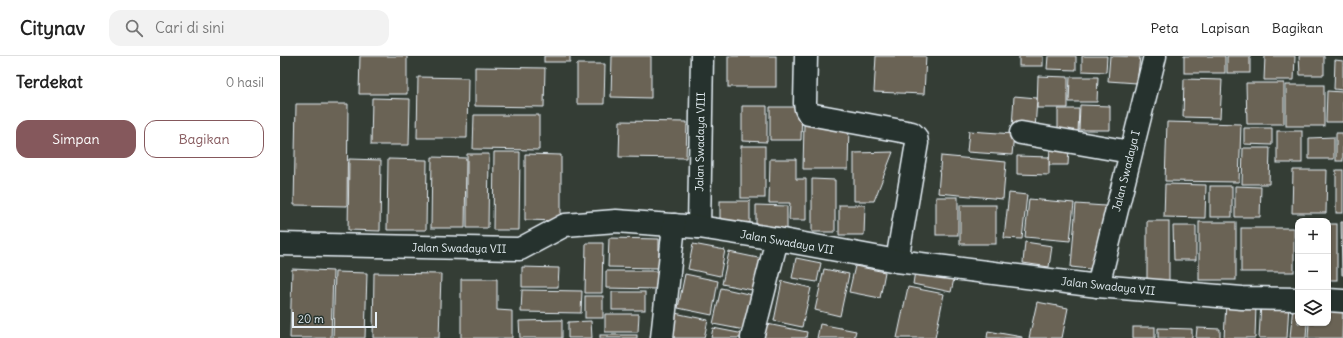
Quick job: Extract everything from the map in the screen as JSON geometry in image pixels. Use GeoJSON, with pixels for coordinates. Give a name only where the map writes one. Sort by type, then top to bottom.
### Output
{"type":"FeatureCollection","features":[{"type":"Feature","properties":{"kind":"street","name":"Jalan Swadaya VIII"},"geometry":{"type":"LineString","coordinates":[[698,227],[702,56]]}},
{"type":"Feature","properties":{"kind":"street"},"geometry":{"type":"LineString","coordinates":[[806,56],[805,103],[806,110],[809,114],[912,133],[916,137],[917,143],[897,261]]}},
{"type":"Feature","properties":{"kind":"street","name":"Jalan Swadaya I"},"geometry":{"type":"LineString","coordinates":[[1098,286],[1155,56]]}},
{"type":"Feature","properties":{"kind":"street"},"geometry":{"type":"LineString","coordinates":[[1021,133],[1130,152]]}},
{"type":"Feature","properties":{"kind":"street","name":"Jalan Swadaya VII"},"geometry":{"type":"LineString","coordinates":[[280,244],[520,249],[565,225],[616,221],[698,227],[777,239],[897,261],[1098,286],[1242,298],[1295,300]]}},
{"type":"Feature","properties":{"kind":"street"},"geometry":{"type":"LineString","coordinates":[[662,338],[674,225]]}},
{"type":"Feature","properties":{"kind":"street"},"geometry":{"type":"LineString","coordinates":[[752,338],[777,239]]}},
{"type":"Feature","properties":{"kind":"street"},"geometry":{"type":"LineString","coordinates":[[1331,300],[1343,301]]}},
{"type":"Feature","properties":{"kind":"building"},"geometry":{"type":"Polygon","coordinates":[[[360,56],[407,56],[407,94],[359,94],[360,56]]]}},
{"type":"Feature","properties":{"kind":"building"},"geometry":{"type":"Polygon","coordinates":[[[544,56],[570,56],[570,62],[544,62],[544,56]]]}},
{"type":"Feature","properties":{"kind":"building"},"geometry":{"type":"Polygon","coordinates":[[[612,56],[651,56],[651,98],[611,97],[612,56]]]}},
{"type":"Feature","properties":{"kind":"building"},"geometry":{"type":"Polygon","coordinates":[[[728,56],[776,56],[776,87],[728,87],[728,56]]]}},
{"type":"Feature","properties":{"kind":"building"},"geometry":{"type":"Polygon","coordinates":[[[876,56],[926,56],[924,94],[874,92],[876,56]]]}},
{"type":"Feature","properties":{"kind":"building"},"geometry":{"type":"Polygon","coordinates":[[[1019,56],[1043,56],[1043,66],[1019,66],[1019,56]]]}},
{"type":"Feature","properties":{"kind":"building"},"geometry":{"type":"Polygon","coordinates":[[[1048,56],[1076,56],[1076,70],[1047,69],[1048,56]]]}},
{"type":"Feature","properties":{"kind":"building"},"geometry":{"type":"Polygon","coordinates":[[[1082,56],[1107,56],[1106,72],[1082,71],[1082,56]]]}},
{"type":"Feature","properties":{"kind":"building"},"geometry":{"type":"Polygon","coordinates":[[[1110,56],[1140,57],[1137,83],[1108,81],[1110,56]]]}},
{"type":"Feature","properties":{"kind":"building"},"geometry":{"type":"Polygon","coordinates":[[[1184,56],[1225,56],[1225,73],[1184,73],[1184,56]]]}},
{"type":"Feature","properties":{"kind":"building"},"geometry":{"type":"Polygon","coordinates":[[[1227,56],[1250,56],[1250,73],[1227,73],[1227,56]]]}},
{"type":"Feature","properties":{"kind":"building"},"geometry":{"type":"Polygon","coordinates":[[[1265,56],[1295,56],[1294,80],[1264,80],[1265,56]]]}},
{"type":"Feature","properties":{"kind":"building"},"geometry":{"type":"Polygon","coordinates":[[[1299,56],[1324,56],[1324,75],[1300,75],[1299,56]]]}},
{"type":"Feature","properties":{"kind":"building"},"geometry":{"type":"Polygon","coordinates":[[[1335,60],[1343,61],[1343,90],[1334,89],[1335,60]]]}},
{"type":"Feature","properties":{"kind":"building"},"geometry":{"type":"Polygon","coordinates":[[[577,64],[605,64],[604,104],[577,104],[577,64]]]}},
{"type":"Feature","properties":{"kind":"building"},"geometry":{"type":"Polygon","coordinates":[[[475,67],[545,68],[544,107],[475,106],[475,67]]]}},
{"type":"Feature","properties":{"kind":"building"},"geometry":{"type":"Polygon","coordinates":[[[1038,76],[1068,77],[1068,108],[1037,108],[1038,76]]]}},
{"type":"Feature","properties":{"kind":"building"},"geometry":{"type":"Polygon","coordinates":[[[418,77],[468,78],[467,138],[417,138],[418,77]]]}},
{"type":"Feature","properties":{"kind":"building"},"geometry":{"type":"Polygon","coordinates":[[[1070,77],[1098,77],[1097,102],[1069,102],[1070,77]]]}},
{"type":"Feature","properties":{"kind":"building"},"geometry":{"type":"Polygon","coordinates":[[[1184,79],[1222,80],[1220,118],[1183,117],[1184,79]]]}},
{"type":"Feature","properties":{"kind":"building"},"geometry":{"type":"Polygon","coordinates":[[[1246,83],[1284,83],[1284,124],[1247,124],[1246,83]]]}},
{"type":"Feature","properties":{"kind":"building"},"geometry":{"type":"Polygon","coordinates":[[[1286,85],[1324,85],[1324,126],[1286,126],[1286,85]]]}},
{"type":"Feature","properties":{"kind":"building"},"geometry":{"type":"Polygon","coordinates":[[[1327,91],[1343,92],[1343,122],[1326,122],[1327,91]]]}},
{"type":"Feature","properties":{"kind":"building"},"geometry":{"type":"Polygon","coordinates":[[[1014,96],[1037,98],[1035,130],[1012,128],[1014,96]]]}},
{"type":"Feature","properties":{"kind":"building"},"geometry":{"type":"Polygon","coordinates":[[[372,98],[410,99],[409,145],[371,145],[372,98]]]}},
{"type":"Feature","properties":{"kind":"building"},"geometry":{"type":"Polygon","coordinates":[[[296,104],[348,104],[347,206],[294,205],[296,104]]]}},
{"type":"Feature","properties":{"kind":"building"},"geometry":{"type":"Polygon","coordinates":[[[1080,105],[1110,106],[1110,130],[1079,130],[1080,105]]]}},
{"type":"Feature","properties":{"kind":"building"},"geometry":{"type":"Polygon","coordinates":[[[742,106],[767,106],[767,142],[742,141],[742,106]]]}},
{"type":"Feature","properties":{"kind":"building"},"geometry":{"type":"Polygon","coordinates":[[[770,107],[802,107],[801,140],[770,140],[770,107]]]}},
{"type":"Feature","properties":{"kind":"building"},"geometry":{"type":"Polygon","coordinates":[[[1058,109],[1079,109],[1078,133],[1058,133],[1058,109]]]}},
{"type":"Feature","properties":{"kind":"building"},"geometry":{"type":"Polygon","coordinates":[[[474,115],[539,115],[539,150],[473,149],[474,115]]]}},
{"type":"Feature","properties":{"kind":"building"},"geometry":{"type":"Polygon","coordinates":[[[620,121],[687,122],[686,158],[619,157],[620,121]]]}},
{"type":"Feature","properties":{"kind":"building"},"geometry":{"type":"Polygon","coordinates":[[[1167,122],[1241,124],[1239,182],[1165,181],[1167,122]]]}},
{"type":"Feature","properties":{"kind":"building"},"geometry":{"type":"Polygon","coordinates":[[[804,124],[849,124],[848,169],[803,169],[804,124]]]}},
{"type":"Feature","properties":{"kind":"building"},"geometry":{"type":"Polygon","coordinates":[[[1244,128],[1272,128],[1272,145],[1244,144],[1244,128]]]}},
{"type":"Feature","properties":{"kind":"building"},"geometry":{"type":"Polygon","coordinates":[[[969,131],[1014,134],[1012,155],[967,152],[969,131]]]}},
{"type":"Feature","properties":{"kind":"building"},"geometry":{"type":"Polygon","coordinates":[[[1277,131],[1302,131],[1302,163],[1277,163],[1277,131]]]}},
{"type":"Feature","properties":{"kind":"building"},"geometry":{"type":"Polygon","coordinates":[[[1336,133],[1343,133],[1343,161],[1336,161],[1336,133]]]}},
{"type":"Feature","properties":{"kind":"building"},"geometry":{"type":"Polygon","coordinates":[[[1334,137],[1334,159],[1309,159],[1309,138],[1334,137]]]}},
{"type":"Feature","properties":{"kind":"building"},"geometry":{"type":"Polygon","coordinates":[[[741,146],[765,146],[765,198],[741,198],[741,146]]]}},
{"type":"Feature","properties":{"kind":"building"},"geometry":{"type":"Polygon","coordinates":[[[1050,147],[1069,148],[1068,165],[1049,165],[1050,147]]]}},
{"type":"Feature","properties":{"kind":"building"},"geometry":{"type":"Polygon","coordinates":[[[1243,148],[1270,148],[1269,184],[1242,184],[1243,148]]]}},
{"type":"Feature","properties":{"kind":"building"},"geometry":{"type":"Polygon","coordinates":[[[494,152],[520,152],[519,230],[493,230],[494,152]]]}},
{"type":"Feature","properties":{"kind":"building"},"geometry":{"type":"Polygon","coordinates":[[[893,152],[874,201],[854,201],[854,153],[893,152]]]}},
{"type":"Feature","properties":{"kind":"building"},"geometry":{"type":"Polygon","coordinates":[[[467,154],[489,154],[488,228],[467,228],[467,154]]]}},
{"type":"Feature","properties":{"kind":"building"},"geometry":{"type":"Polygon","coordinates":[[[525,154],[561,155],[561,221],[525,220],[525,154]]]}},
{"type":"Feature","properties":{"kind":"building"},"geometry":{"type":"Polygon","coordinates":[[[941,156],[1006,162],[1003,199],[938,193],[941,156]]]}},
{"type":"Feature","properties":{"kind":"building"},"geometry":{"type":"Polygon","coordinates":[[[1017,156],[1049,157],[1049,175],[1017,174],[1017,156]]]}},
{"type":"Feature","properties":{"kind":"building"},"geometry":{"type":"Polygon","coordinates":[[[432,157],[466,158],[465,228],[431,228],[432,157]]]}},
{"type":"Feature","properties":{"kind":"building"},"geometry":{"type":"Polygon","coordinates":[[[349,159],[381,160],[380,231],[348,230],[349,159]]]}},
{"type":"Feature","properties":{"kind":"building"},"geometry":{"type":"Polygon","coordinates":[[[388,159],[427,160],[426,230],[387,230],[388,159]]]}},
{"type":"Feature","properties":{"kind":"building"},"geometry":{"type":"Polygon","coordinates":[[[770,159],[796,159],[796,179],[806,179],[806,220],[789,220],[790,203],[769,203],[770,159]]]}},
{"type":"Feature","properties":{"kind":"building"},"geometry":{"type":"Polygon","coordinates":[[[1293,170],[1327,170],[1326,213],[1292,213],[1293,170]]]}},
{"type":"Feature","properties":{"kind":"building"},"geometry":{"type":"Polygon","coordinates":[[[1336,170],[1343,170],[1343,213],[1336,213],[1336,170]]]}},
{"type":"Feature","properties":{"kind":"building"},"geometry":{"type":"Polygon","coordinates":[[[812,179],[835,180],[835,232],[812,232],[812,179]]]}},
{"type":"Feature","properties":{"kind":"building"},"geometry":{"type":"Polygon","coordinates":[[[1165,184],[1206,185],[1205,218],[1164,217],[1165,184]]]}},
{"type":"Feature","properties":{"kind":"building"},"geometry":{"type":"Polygon","coordinates":[[[1210,186],[1232,186],[1232,217],[1210,217],[1210,186]]]}},
{"type":"Feature","properties":{"kind":"building"},"geometry":{"type":"Polygon","coordinates":[[[1235,186],[1261,187],[1260,217],[1235,217],[1235,186]]]}},
{"type":"Feature","properties":{"kind":"building"},"geometry":{"type":"Polygon","coordinates":[[[1009,193],[1027,195],[1022,239],[1004,238],[1009,193]]]}},
{"type":"Feature","properties":{"kind":"building"},"geometry":{"type":"Polygon","coordinates":[[[936,197],[958,197],[958,235],[936,235],[936,197]]]}},
{"type":"Feature","properties":{"kind":"building"},"geometry":{"type":"Polygon","coordinates":[[[1029,199],[1074,203],[1070,241],[1025,237],[1029,199]]]}},
{"type":"Feature","properties":{"kind":"building"},"geometry":{"type":"Polygon","coordinates":[[[720,201],[750,201],[750,229],[720,229],[720,201]]]}},
{"type":"Feature","properties":{"kind":"building"},"geometry":{"type":"Polygon","coordinates":[[[1076,204],[1105,206],[1099,270],[1071,267],[1076,204]]]}},
{"type":"Feature","properties":{"kind":"building"},"geometry":{"type":"Polygon","coordinates":[[[756,205],[787,206],[787,232],[756,231],[756,205]]]}},
{"type":"Feature","properties":{"kind":"building"},"geometry":{"type":"Polygon","coordinates":[[[839,205],[865,205],[864,235],[839,235],[839,205]]]}},
{"type":"Feature","properties":{"kind":"building"},"geometry":{"type":"Polygon","coordinates":[[[960,205],[996,205],[996,244],[960,244],[960,205]]]}},
{"type":"Feature","properties":{"kind":"building"},"geometry":{"type":"Polygon","coordinates":[[[1147,221],[1169,221],[1169,282],[1147,282],[1147,221]]]}},
{"type":"Feature","properties":{"kind":"building"},"geometry":{"type":"Polygon","coordinates":[[[1199,222],[1236,222],[1236,280],[1199,280],[1199,222]]]}},
{"type":"Feature","properties":{"kind":"building"},"geometry":{"type":"Polygon","coordinates":[[[1341,222],[1343,222],[1343,275],[1342,275],[1341,222]]]}},
{"type":"Feature","properties":{"kind":"building"},"geometry":{"type":"Polygon","coordinates":[[[1331,224],[1337,224],[1337,280],[1331,280],[1331,224]]]}},
{"type":"Feature","properties":{"kind":"building"},"geometry":{"type":"Polygon","coordinates":[[[1173,226],[1196,226],[1196,260],[1174,260],[1173,226]]]}},
{"type":"Feature","properties":{"kind":"building"},"geometry":{"type":"Polygon","coordinates":[[[1241,228],[1294,228],[1294,272],[1241,272],[1241,228]]]}},
{"type":"Feature","properties":{"kind":"building"},"geometry":{"type":"Polygon","coordinates":[[[609,238],[659,239],[659,268],[608,267],[609,238]]]}},
{"type":"Feature","properties":{"kind":"building"},"geometry":{"type":"Polygon","coordinates":[[[1025,242],[1052,246],[1049,267],[1023,263],[1025,242]]]}},
{"type":"Feature","properties":{"kind":"building"},"geometry":{"type":"Polygon","coordinates":[[[586,243],[603,243],[602,293],[585,293],[586,243]]]}},
{"type":"Feature","properties":{"kind":"building"},"geometry":{"type":"Polygon","coordinates":[[[693,244],[725,250],[720,276],[688,269],[693,244]]]}},
{"type":"Feature","properties":{"kind":"building"},"geometry":{"type":"Polygon","coordinates":[[[729,252],[768,260],[762,292],[722,284],[729,252]]]}},
{"type":"Feature","properties":{"kind":"building"},"geometry":{"type":"Polygon","coordinates":[[[796,258],[821,263],[817,282],[792,278],[796,258]]]}},
{"type":"Feature","properties":{"kind":"building"},"geometry":{"type":"Polygon","coordinates":[[[855,266],[885,272],[880,298],[849,292],[855,266]]]}},
{"type":"Feature","properties":{"kind":"building"},"geometry":{"type":"Polygon","coordinates":[[[522,267],[559,268],[558,287],[522,287],[522,267]]]}},
{"type":"Feature","properties":{"kind":"building"},"geometry":{"type":"Polygon","coordinates":[[[292,269],[333,271],[331,338],[290,338],[292,269]]]}},
{"type":"Feature","properties":{"kind":"building"},"geometry":{"type":"Polygon","coordinates":[[[824,269],[849,274],[840,316],[815,310],[824,269]]]}},
{"type":"Feature","properties":{"kind":"building"},"geometry":{"type":"Polygon","coordinates":[[[606,271],[658,271],[657,289],[606,288],[606,271]]]}},
{"type":"Feature","properties":{"kind":"building"},"geometry":{"type":"Polygon","coordinates":[[[915,271],[954,279],[951,292],[913,284],[915,271]]]}},
{"type":"Feature","properties":{"kind":"building"},"geometry":{"type":"Polygon","coordinates":[[[335,272],[367,273],[365,338],[333,338],[335,272]]]}},
{"type":"Feature","properties":{"kind":"building"},"geometry":{"type":"Polygon","coordinates":[[[374,273],[441,274],[439,338],[373,338],[374,273]]]}},
{"type":"Feature","properties":{"kind":"building"},"geometry":{"type":"Polygon","coordinates":[[[685,274],[718,281],[712,315],[678,308],[685,274]]]}},
{"type":"Feature","properties":{"kind":"building"},"geometry":{"type":"Polygon","coordinates":[[[461,279],[497,279],[497,310],[512,311],[512,338],[461,338],[461,279]]]}},
{"type":"Feature","properties":{"kind":"building"},"geometry":{"type":"Polygon","coordinates":[[[782,281],[811,288],[802,327],[774,321],[782,281]]]}},
{"type":"Feature","properties":{"kind":"building"},"geometry":{"type":"Polygon","coordinates":[[[908,287],[944,294],[935,338],[897,338],[908,287]]]}},
{"type":"Feature","properties":{"kind":"building"},"geometry":{"type":"Polygon","coordinates":[[[721,288],[757,296],[750,331],[713,324],[721,288]]]}},
{"type":"Feature","properties":{"kind":"building"},"geometry":{"type":"Polygon","coordinates":[[[522,290],[582,291],[581,313],[521,312],[522,290]]]}},
{"type":"Feature","properties":{"kind":"building"},"geometry":{"type":"Polygon","coordinates":[[[612,292],[645,292],[645,310],[612,310],[612,292]]]}},
{"type":"Feature","properties":{"kind":"building"},"geometry":{"type":"Polygon","coordinates":[[[585,296],[603,296],[603,318],[585,318],[585,296]]]}},
{"type":"Feature","properties":{"kind":"building"},"geometry":{"type":"Polygon","coordinates":[[[1037,302],[1068,308],[1062,338],[1029,338],[1037,302]]]}},
{"type":"Feature","properties":{"kind":"building"},"geometry":{"type":"Polygon","coordinates":[[[1226,303],[1256,305],[1255,338],[1224,338],[1226,303]]]}},
{"type":"Feature","properties":{"kind":"building"},"geometry":{"type":"Polygon","coordinates":[[[1261,303],[1289,304],[1287,338],[1259,338],[1261,303]]]}},
{"type":"Feature","properties":{"kind":"building"},"geometry":{"type":"Polygon","coordinates":[[[1293,305],[1295,305],[1295,326],[1307,326],[1306,338],[1290,338],[1293,305]]]}},
{"type":"Feature","properties":{"kind":"building"},"geometry":{"type":"Polygon","coordinates":[[[1331,306],[1343,307],[1342,338],[1308,338],[1309,326],[1331,326],[1331,306]]]}},
{"type":"Feature","properties":{"kind":"building"},"geometry":{"type":"Polygon","coordinates":[[[670,312],[708,320],[704,338],[664,338],[670,312]]]}},
{"type":"Feature","properties":{"kind":"building"},"geometry":{"type":"Polygon","coordinates":[[[605,314],[639,314],[638,332],[605,332],[605,314]]]}},
{"type":"Feature","properties":{"kind":"building"},"geometry":{"type":"Polygon","coordinates":[[[562,320],[562,338],[520,338],[519,321],[562,320]]]}},
{"type":"Feature","properties":{"kind":"building"},"geometry":{"type":"Polygon","coordinates":[[[591,321],[592,338],[568,338],[568,322],[591,321]]]}},
{"type":"Feature","properties":{"kind":"building"},"geometry":{"type":"Polygon","coordinates":[[[767,324],[807,332],[806,338],[764,338],[767,324]]]}},
{"type":"Feature","properties":{"kind":"building"},"geometry":{"type":"Polygon","coordinates":[[[820,324],[856,331],[854,338],[817,338],[820,324]]]}},
{"type":"Feature","properties":{"kind":"building"},"geometry":{"type":"Polygon","coordinates":[[[1133,327],[1155,327],[1155,338],[1133,338],[1133,327]]]}},
{"type":"Feature","properties":{"kind":"building"},"geometry":{"type":"Polygon","coordinates":[[[713,328],[749,335],[748,338],[711,338],[713,328]]]}},
{"type":"Feature","properties":{"kind":"building"},"geometry":{"type":"Polygon","coordinates":[[[1158,328],[1192,329],[1192,338],[1158,338],[1158,328]]]}},
{"type":"Feature","properties":{"kind":"building"},"geometry":{"type":"Polygon","coordinates":[[[1197,328],[1220,329],[1220,338],[1196,338],[1197,328]]]}},
{"type":"Feature","properties":{"kind":"building"},"geometry":{"type":"Polygon","coordinates":[[[988,331],[1022,337],[1022,338],[987,338],[988,331]]]}},
{"type":"Feature","properties":{"kind":"building"},"geometry":{"type":"Polygon","coordinates":[[[600,335],[637,335],[637,338],[600,338],[600,335]]]}}]}
